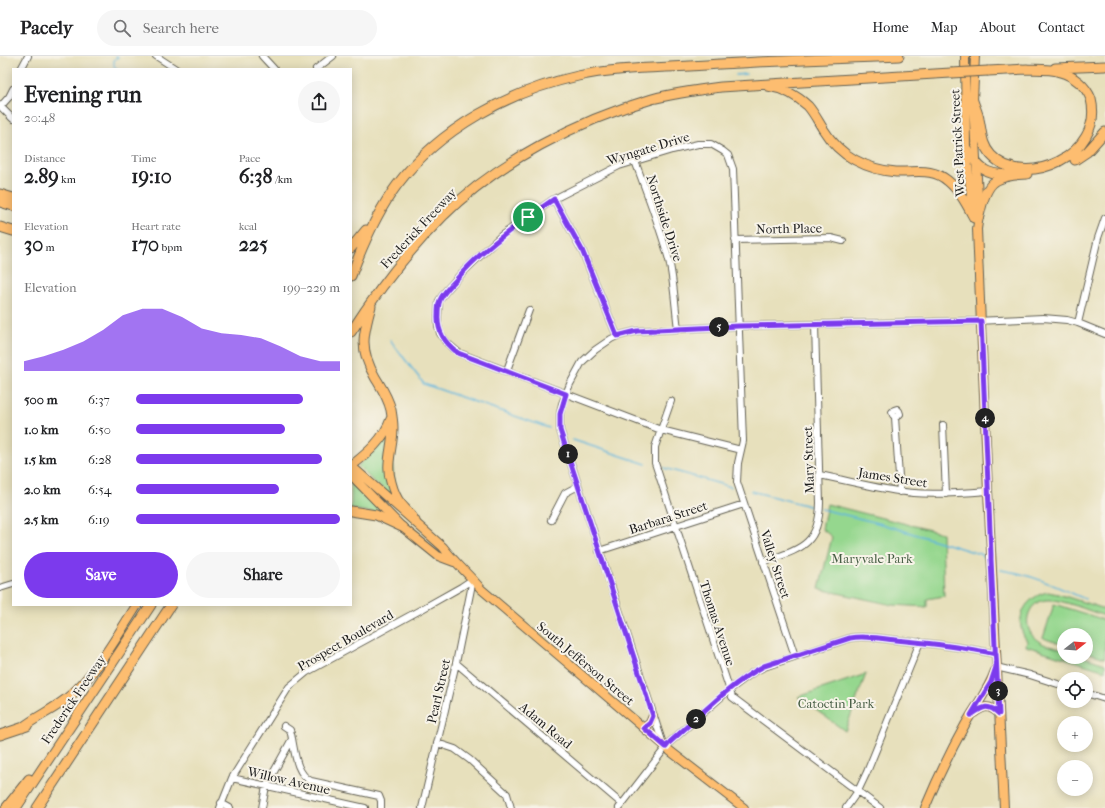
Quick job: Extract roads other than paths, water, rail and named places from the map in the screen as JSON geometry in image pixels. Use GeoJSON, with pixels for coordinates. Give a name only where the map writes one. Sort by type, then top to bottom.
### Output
{"type":"FeatureCollection","features":[{"type":"Feature","properties":{"kind":"highway"},"geometry":{"type":"LineString","coordinates":[[723,64],[771,60],[788,56]]}},
{"type":"Feature","properties":{"kind":"highway","name":"Frederick Freeway"},"geometry":{"type":"LineString","coordinates":[[352,273],[362,246],[383,206],[397,185],[410,170],[448,135],[478,114],[510,98],[548,84],[580,75],[609,71],[899,56]]}},
{"type":"Feature","properties":{"kind":"highway","name":"Frederick Freeway"},"geometry":{"type":"LineString","coordinates":[[352,330],[391,273],[443,216],[465,196],[521,157],[550,140],[617,110],[653,99],[691,91],[758,84],[1105,66]]}},
{"type":"Feature","properties":{"kind":"highway"},"geometry":{"type":"LineString","coordinates":[[973,101],[979,117],[984,145],[992,156],[1003,164],[1017,168],[1040,168],[1061,162],[1077,153],[1088,140],[1094,122],[1093,108],[1088,92],[1076,79],[1062,72],[1021,70]]}},
{"type":"Feature","properties":{"kind":"highway"},"geometry":{"type":"LineString","coordinates":[[758,84],[777,87],[802,101],[815,116],[834,144],[861,163],[887,171],[931,172],[944,178],[959,193],[976,217]]}},
{"type":"Feature","properties":{"kind":"highway"},"geometry":{"type":"LineString","coordinates":[[966,148],[978,167],[986,171],[1010,175],[1033,174],[1070,163],[1087,152],[1105,132]]}},
{"type":"Feature","properties":{"kind":"highway"},"geometry":{"type":"LineString","coordinates":[[976,217],[988,189],[995,182],[1010,175]]}},
{"type":"Feature","properties":{"kind":"highway"},"geometry":{"type":"LineString","coordinates":[[352,247],[383,206]]}},
{"type":"Feature","properties":{"kind":"highway"},"geometry":{"type":"LineString","coordinates":[[0,227],[12,231]]}},
{"type":"Feature","properties":{"kind":"highway"},"geometry":{"type":"LineString","coordinates":[[372,299],[365,326],[364,349],[370,366],[386,395],[392,416],[393,429],[388,464],[392,488],[399,501],[411,513],[415,521]]}},
{"type":"Feature","properties":{"kind":"highway"},"geometry":{"type":"LineString","coordinates":[[352,466],[385,434],[392,416]]}},
{"type":"Feature","properties":{"kind":"highway"},"geometry":{"type":"LineString","coordinates":[[352,511],[376,515],[402,527]]}},
{"type":"Feature","properties":{"kind":"highway"},"geometry":{"type":"LineString","coordinates":[[22,728],[54,708],[81,686],[98,664],[136,606]]}},
{"type":"Feature","properties":{"kind":"highway","name":"Frederick Freeway"},"geometry":{"type":"LineString","coordinates":[[16,808],[150,606]]}},
{"type":"Feature","properties":{"kind":"highway"},"geometry":{"type":"LineString","coordinates":[[37,808],[170,606]]}},
{"type":"Feature","properties":{"kind":"highway"},"geometry":{"type":"LineString","coordinates":[[0,735],[40,720],[70,700],[83,689],[108,660],[121,651]]}},
{"type":"Feature","properties":{"kind":"highway"},"geometry":{"type":"LineString","coordinates":[[6,808],[92,694]]}},
{"type":"Feature","properties":{"kind":"main road","name":"West Patrick Street"},"geometry":{"type":"LineString","coordinates":[[965,56],[966,148],[977,229],[996,667],[1004,808]]}},
{"type":"Feature","properties":{"kind":"main road","name":"West Patrick Street"},"geometry":{"type":"LineString","coordinates":[[974,56],[973,101],[976,162],[976,217]]}},
{"type":"Feature","properties":{"kind":"main road","name":"South Jefferson Street"},"geometry":{"type":"LineString","coordinates":[[352,468],[401,512],[415,521],[443,547],[454,562],[481,589],[670,751],[744,808]]}},
{"type":"Feature","properties":{"kind":"main road","name":"South Jefferson Street"},"geometry":{"type":"LineString","coordinates":[[352,476],[402,527],[438,556],[454,562]]}},
{"type":"Feature","properties":{"kind":"main road"},"geometry":{"type":"LineString","coordinates":[[925,808],[944,765],[991,682],[996,667]]}},
{"type":"Feature","properties":{"kind":"main road"},"geometry":{"type":"LineString","coordinates":[[971,715],[980,708],[986,707],[994,709],[999,714]]}},
{"type":"Feature","properties":{"kind":"main road"},"geometry":{"type":"LineString","coordinates":[[644,728],[650,723],[653,716]]}},
{"type":"Feature","properties":{"kind":"street"},"geometry":{"type":"LineString","coordinates":[[22,68],[28,56]]}},
{"type":"Feature","properties":{"kind":"street"},"geometry":{"type":"LineString","coordinates":[[156,56],[174,68]]}},
{"type":"Feature","properties":{"kind":"street"},"geometry":{"type":"LineString","coordinates":[[262,56],[273,68]]}},
{"type":"Feature","properties":{"kind":"street"},"geometry":{"type":"LineString","coordinates":[[317,68],[333,56]]}},
{"type":"Feature","properties":{"kind":"street"},"geometry":{"type":"LineString","coordinates":[[12,91],[9,97],[0,106],[12,118]]}},
{"type":"Feature","properties":{"kind":"street","name":"Wyngate Drive"},"geometry":{"type":"LineString","coordinates":[[737,478],[743,441],[733,169],[728,155],[712,144],[698,144],[635,161],[608,171],[554,199],[502,235],[461,274],[439,301],[438,325],[440,333],[446,342],[458,353],[661,430],[741,450]]}},
{"type":"Feature","properties":{"kind":"street","name":"Northside Drive"},"geometry":{"type":"LineString","coordinates":[[635,161],[662,236],[669,261],[678,329]]}},
{"type":"Feature","properties":{"kind":"street"},"geometry":{"type":"LineString","coordinates":[[554,199],[582,250],[617,336]]}},
{"type":"Feature","properties":{"kind":"street"},"geometry":{"type":"LineString","coordinates":[[1078,323],[1098,238],[1105,218]]}},
{"type":"Feature","properties":{"kind":"street","name":"North Place"},"geometry":{"type":"LineString","coordinates":[[735,240],[831,238],[843,241]]}},
{"type":"Feature","properties":{"kind":"street"},"geometry":{"type":"LineString","coordinates":[[506,370],[529,310]]}},
{"type":"Feature","properties":{"kind":"street"},"geometry":{"type":"LineString","coordinates":[[664,745],[653,716],[560,430],[560,414],[566,394],[582,362],[595,350],[617,336],[637,331],[739,326],[981,321],[1043,318],[1067,320],[1105,334]]}},
{"type":"Feature","properties":{"kind":"street","name":"Mary Street"},"geometry":{"type":"LineString","coordinates":[[764,562],[800,549],[810,539],[817,525],[820,513],[815,325]]}},
{"type":"Feature","properties":{"kind":"street","name":"Thomas Avenue"},"geometry":{"type":"LineString","coordinates":[[671,401],[656,447],[655,463],[732,697],[880,808]]}},
{"type":"Feature","properties":{"kind":"street"},"geometry":{"type":"LineString","coordinates":[[895,417],[900,492]]}},
{"type":"Feature","properties":{"kind":"street"},"geometry":{"type":"LineString","coordinates":[[943,425],[946,494]]}},
{"type":"Feature","properties":{"kind":"street","name":"James Street"},"geometry":{"type":"LineString","coordinates":[[819,474],[900,492],[946,494],[988,491]]}},
{"type":"Feature","properties":{"kind":"street","name":"Valley Street"},"geometry":{"type":"LineString","coordinates":[[737,478],[744,504],[795,656]]}},
{"type":"Feature","properties":{"kind":"street"},"geometry":{"type":"LineString","coordinates":[[551,520],[565,493],[578,486]]}},
{"type":"Feature","properties":{"kind":"street","name":"Barbara Street"},"geometry":{"type":"LineString","coordinates":[[599,551],[744,504]]}},
{"type":"Feature","properties":{"kind":"street","name":"Pearl Street"},"geometry":{"type":"LineString","coordinates":[[422,808],[456,663],[472,579]]}},
{"type":"Feature","properties":{"kind":"street","name":"Prospect Boulevard"},"geometry":{"type":"LineString","coordinates":[[221,805],[232,778],[289,687],[306,672],[422,609],[461,587],[472,579]]}},
{"type":"Feature","properties":{"kind":"street"},"geometry":{"type":"LineString","coordinates":[[0,588],[12,584]]}},
{"type":"Feature","properties":{"kind":"street"},"geometry":{"type":"LineString","coordinates":[[620,806],[664,745],[670,742],[729,690],[764,666],[855,637],[920,642],[996,654]]}},
{"type":"Feature","properties":{"kind":"street"},"geometry":{"type":"LineString","coordinates":[[846,808],[858,791],[920,642]]}},
{"type":"Feature","properties":{"kind":"street","name":"Adam Road"},"geometry":{"type":"LineString","coordinates":[[456,663],[620,806]]}},
{"type":"Feature","properties":{"kind":"street"},"geometry":{"type":"LineString","coordinates":[[996,667],[1030,675],[1057,684]]}},
{"type":"Feature","properties":{"kind":"street"},"geometry":{"type":"LineString","coordinates":[[1093,695],[1105,699]]}},
{"type":"Feature","properties":{"kind":"street"},"geometry":{"type":"LineString","coordinates":[[284,726],[290,730],[297,762],[305,778],[312,781],[380,796],[382,801],[381,808]]}},
{"type":"Feature","properties":{"kind":"street"},"geometry":{"type":"LineString","coordinates":[[262,808],[266,786],[292,739]]}},
{"type":"Feature","properties":{"kind":"street"},"geometry":{"type":"LineString","coordinates":[[437,743],[455,750],[470,760],[507,794],[511,808]]}},
{"type":"Feature","properties":{"kind":"street","name":"Willow Avenue"},"geometry":{"type":"LineString","coordinates":[[232,778],[346,806],[366,808]]}},
{"type":"Feature","properties":{"kind":"street"},"geometry":{"type":"LineString","coordinates":[[221,805],[230,808]]}},
{"type":"Feature","properties":{"kind":"waterway"},"geometry":{"type":"LineString","coordinates":[[116,56],[118,57],[114,60],[114,66],[116,68]]}},
{"type":"Feature","properties":{"kind":"waterway"},"geometry":{"type":"LineString","coordinates":[[736,75],[746,74]]}},
{"type":"Feature","properties":{"kind":"waterway"},"geometry":{"type":"LineString","coordinates":[[390,340],[424,384],[549,428]]}},
{"type":"Feature","properties":{"kind":"waterway"},"geometry":{"type":"LineString","coordinates":[[573,440],[646,464]]}},
{"type":"Feature","properties":{"kind":"waterway"},"geometry":{"type":"LineString","coordinates":[[664,468],[731,487]]}},
{"type":"Feature","properties":{"kind":"waterway"},"geometry":{"type":"LineString","coordinates":[[751,491],[817,508]]}},
{"type":"Feature","properties":{"kind":"waterway"},"geometry":{"type":"LineString","coordinates":[[821,509],[878,523],[980,554],[984,558]]}},
{"type":"Feature","properties":{"kind":"waterway"},"geometry":{"type":"LineString","coordinates":[[1001,570],[1034,578],[1085,599]]}},
{"type":"Feature","properties":{"kind":"park label","name":"Maryvale Park"},"geometry":{"type":"Point","coordinates":[872,558]}},
{"type":"Feature","properties":{"kind":"park label","name":"Catoctin Park"},"geometry":{"type":"Point","coordinates":[836,703]}}]}
